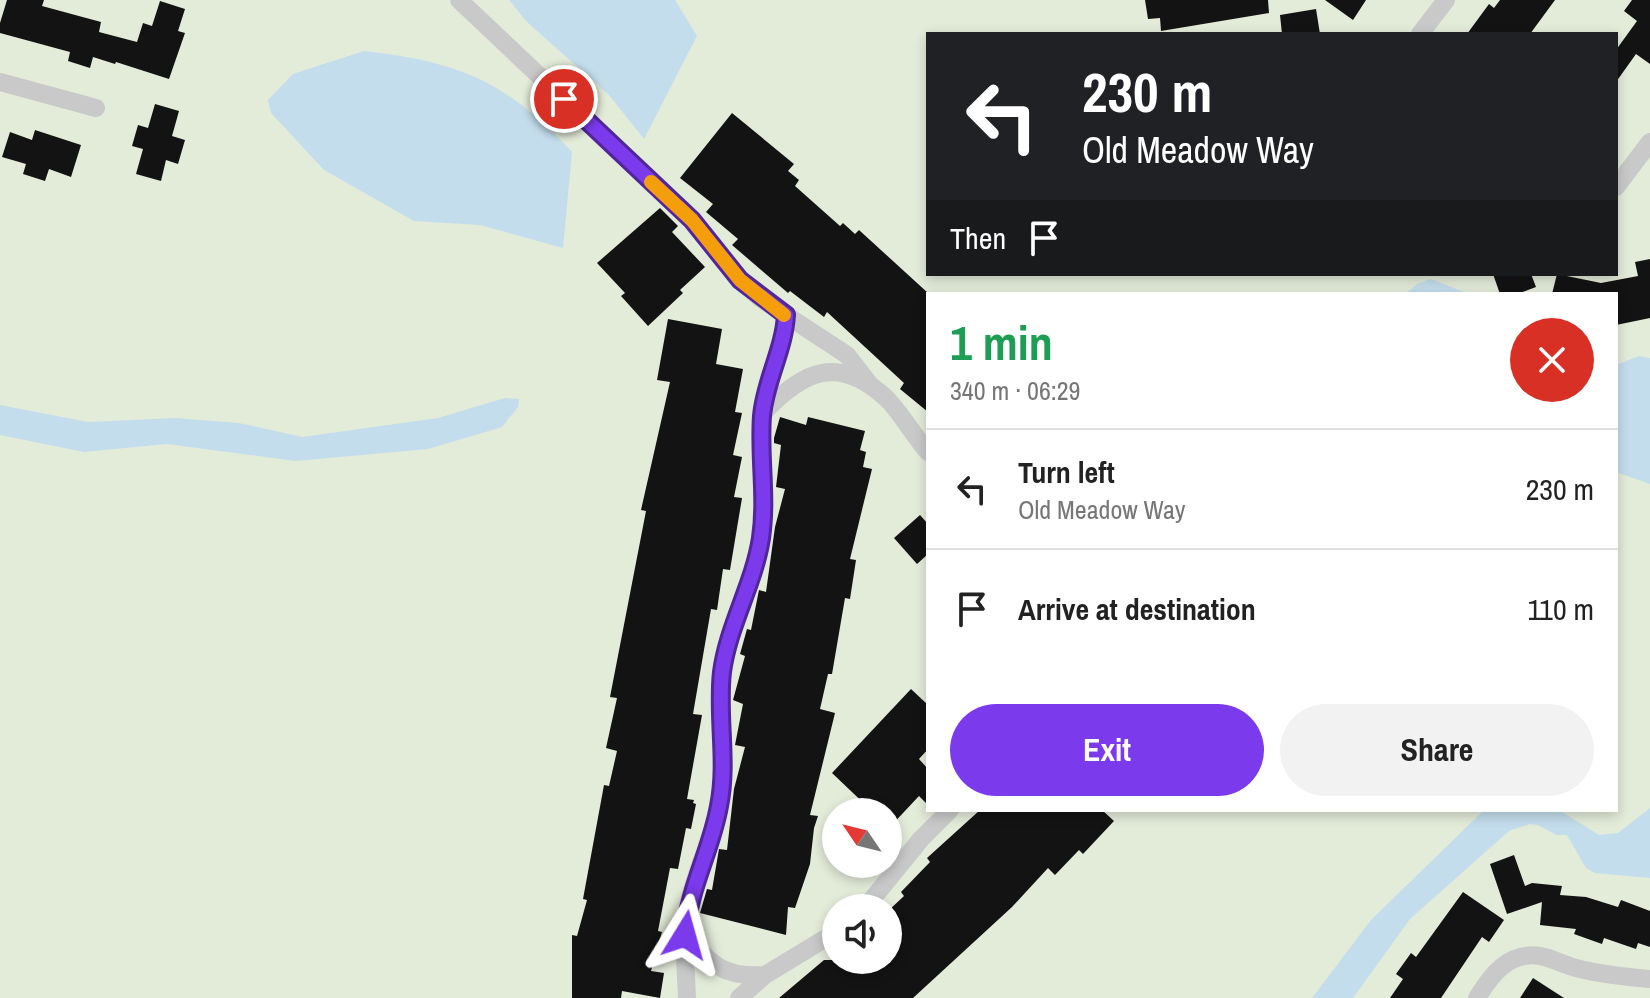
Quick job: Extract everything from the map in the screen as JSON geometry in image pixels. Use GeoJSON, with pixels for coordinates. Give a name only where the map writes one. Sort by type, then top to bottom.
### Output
{"type":"FeatureCollection","features":[{"type":"Feature","properties":{"kind":"street"},"geometry":{"type":"LineString","coordinates":[[459,0],[692,220],[740,280],[847,355],[871,386],[888,400],[926,449]]}},
{"type":"Feature","properties":{"kind":"street"},"geometry":{"type":"LineString","coordinates":[[1422,32],[1446,0]]}},
{"type":"Feature","properties":{"kind":"street"},"geometry":{"type":"LineString","coordinates":[[0,82],[96,108]]}},
{"type":"Feature","properties":{"kind":"street"},"geometry":{"type":"LineString","coordinates":[[1618,184],[1650,142]]}},
{"type":"Feature","properties":{"kind":"street"},"geometry":{"type":"LineString","coordinates":[[687,998],[685,935],[690,895],[719,809],[723,783],[722,675],[726,649],[761,537],[762,414],[785,335],[786,315]]}},
{"type":"Feature","properties":{"kind":"street"},"geometry":{"type":"LineString","coordinates":[[762,414],[795,383],[819,373],[851,376],[871,386]]}},
{"type":"Feature","properties":{"kind":"street"},"geometry":{"type":"LineString","coordinates":[[876,894],[921,839],[948,812]]}},
{"type":"Feature","properties":{"kind":"street"},"geometry":{"type":"LineString","coordinates":[[685,935],[718,968],[748,976],[765,975]]}},
{"type":"Feature","properties":{"kind":"street"},"geometry":{"type":"LineString","coordinates":[[739,998],[765,975],[822,940]]}},
{"type":"Feature","properties":{"kind":"street"},"geometry":{"type":"LineString","coordinates":[[1477,998],[1498,968],[1530,955],[1543,956],[1580,969],[1650,979]]}},
{"type":"Feature","properties":{"kind":"green space"},"geometry":{"type":"Polygon","coordinates":[[[0,0],[1650,0],[1650,998],[0,998],[0,0]]]}},
{"type":"Feature","properties":{"kind":"water"},"geometry":{"type":"Polygon","coordinates":[[[509,0],[675,0],[697,36],[644,139],[609,95],[527,22],[509,0]]]}},
{"type":"Feature","properties":{"kind":"water"},"geometry":{"type":"Polygon","coordinates":[[[364,51],[427,61],[454,69],[502,91],[548,127],[572,152],[563,248],[480,225],[414,221],[324,170],[271,113],[268,100],[293,74],[364,51]]]}},
{"type":"Feature","properties":{"kind":"water"},"geometry":{"type":"Polygon","coordinates":[[[1431,279],[1464,292],[1407,292],[1431,279]]]}},
{"type":"Feature","properties":{"kind":"water"},"geometry":{"type":"Polygon","coordinates":[[[1639,356],[1650,358],[1650,484],[1618,473],[1618,364],[1639,356]]]}},
{"type":"Feature","properties":{"kind":"water"},"geometry":{"type":"Polygon","coordinates":[[[505,398],[519,399],[518,407],[502,427],[428,449],[296,461],[167,444],[84,452],[0,435],[0,405],[88,422],[175,418],[239,423],[302,437],[438,418],[505,398]]]}},
{"type":"Feature","properties":{"kind":"water"},"geometry":{"type":"Polygon","coordinates":[[[1650,808],[1650,878],[1595,873],[1586,868],[1567,835],[1556,835],[1538,825],[1530,824],[1509,831],[1410,919],[1353,998],[1312,998],[1371,920],[1482,812],[1562,812],[1599,835],[1618,833],[1650,808]]]}},
{"type":"Feature","properties":{"kind":"building"},"geometry":{"type":"Polygon","coordinates":[[[7,0],[44,0],[42,6],[101,22],[99,32],[137,42],[143,23],[152,26],[160,1],[185,9],[178,31],[185,33],[169,79],[93,57],[90,68],[68,61],[70,52],[0,33],[7,0]]]}},
{"type":"Feature","properties":{"kind":"building"},"geometry":{"type":"Polygon","coordinates":[[[1145,0],[1268,0],[1269,13],[1161,31],[1160,18],[1148,19],[1145,0]]]}},
{"type":"Feature","properties":{"kind":"building"},"geometry":{"type":"Polygon","coordinates":[[[1325,0],[1366,0],[1353,20],[1325,0]]]}},
{"type":"Feature","properties":{"kind":"building"},"geometry":{"type":"Polygon","coordinates":[[[1500,0],[1555,0],[1531,32],[1468,32],[1489,4],[1494,8],[1500,0]]]}},
{"type":"Feature","properties":{"kind":"building"},"geometry":{"type":"Polygon","coordinates":[[[1632,0],[1650,0],[1650,64],[1636,54],[1618,79],[1618,47],[1637,21],[1624,11],[1632,0]]]}},
{"type":"Feature","properties":{"kind":"building"},"geometry":{"type":"Polygon","coordinates":[[[1316,9],[1320,32],[1282,32],[1280,15],[1316,9]]]}},
{"type":"Feature","properties":{"kind":"building"},"geometry":{"type":"Polygon","coordinates":[[[155,104],[179,111],[172,136],[185,140],[178,164],[166,160],[161,181],[136,174],[143,149],[132,146],[138,125],[148,128],[155,104]]]}},
{"type":"Feature","properties":{"kind":"building"},"geometry":{"type":"Polygon","coordinates":[[[732,113],[794,164],[788,171],[799,180],[795,186],[840,226],[843,223],[855,234],[859,230],[927,292],[926,410],[900,389],[904,383],[827,312],[824,317],[790,291],[788,293],[732,245],[738,239],[706,212],[713,204],[680,178],[732,113]]]}},
{"type":"Feature","properties":{"kind":"building"},"geometry":{"type":"Polygon","coordinates":[[[35,130],[81,145],[71,177],[49,169],[45,181],[23,174],[26,164],[2,157],[10,132],[32,140],[35,130]]]}},
{"type":"Feature","properties":{"kind":"building"},"geometry":{"type":"Polygon","coordinates":[[[660,208],[678,226],[672,232],[705,267],[648,326],[621,296],[625,293],[597,263],[660,208]]]}},
{"type":"Feature","properties":{"kind":"building"},"geometry":{"type":"Polygon","coordinates":[[[1650,259],[1650,318],[1618,325],[1618,292],[1552,292],[1556,276],[1601,283],[1638,276],[1635,262],[1650,259]]]}},
{"type":"Feature","properties":{"kind":"building"},"geometry":{"type":"Polygon","coordinates":[[[1494,276],[1532,276],[1536,287],[1522,292],[1499,292],[1494,276]]]}},
{"type":"Feature","properties":{"kind":"building"},"geometry":{"type":"Polygon","coordinates":[[[668,319],[722,329],[716,364],[743,369],[735,412],[742,413],[733,455],[742,457],[734,497],[742,498],[730,570],[723,569],[717,610],[711,609],[693,714],[702,715],[687,799],[694,800],[696,804],[691,829],[686,828],[678,869],[670,868],[658,931],[662,932],[651,971],[664,973],[660,998],[622,991],[621,998],[572,998],[572,935],[577,936],[587,900],[583,899],[604,785],[609,786],[617,751],[606,748],[617,698],[610,697],[646,511],[641,510],[670,382],[657,380],[668,319]]]}},
{"type":"Feature","properties":{"kind":"building"},"geometry":{"type":"Polygon","coordinates":[[[780,417],[806,425],[808,417],[865,431],[860,450],[866,452],[863,467],[872,469],[850,559],[856,560],[850,599],[845,598],[832,674],[828,674],[820,709],[835,713],[810,815],[818,816],[810,864],[795,908],[788,907],[786,935],[700,913],[707,889],[712,890],[719,849],[727,850],[734,789],[745,747],[735,745],[743,704],[733,700],[745,656],[740,654],[747,629],[751,630],[759,590],[766,592],[775,527],[785,489],[776,487],[781,445],[774,443],[774,438],[780,417]]]}},
{"type":"Feature","properties":{"kind":"building"},"geometry":{"type":"Polygon","coordinates":[[[920,515],[926,522],[926,556],[917,564],[894,538],[920,515]]]}},
{"type":"Feature","properties":{"kind":"building"},"geometry":{"type":"Polygon","coordinates":[[[911,689],[926,703],[926,751],[919,759],[926,767],[926,803],[919,796],[902,814],[902,798],[858,798],[832,773],[911,689]]]}},
{"type":"Feature","properties":{"kind":"building"},"geometry":{"type":"Polygon","coordinates":[[[978,812],[1104,812],[1114,821],[1083,854],[1079,850],[1055,875],[1048,868],[1012,907],[913,998],[779,998],[822,962],[822,974],[902,974],[904,896],[901,892],[930,862],[927,858],[978,812]]]}},
{"type":"Feature","properties":{"kind":"building"},"geometry":{"type":"Polygon","coordinates":[[[1514,855],[1525,886],[1532,883],[1562,886],[1560,895],[1586,897],[1618,907],[1621,900],[1650,911],[1650,947],[1638,943],[1636,949],[1604,938],[1602,944],[1574,934],[1576,929],[1540,925],[1542,902],[1507,914],[1490,864],[1514,855]]]}},
{"type":"Feature","properties":{"kind":"building"},"geometry":{"type":"Polygon","coordinates":[[[1463,892],[1504,920],[1489,942],[1482,937],[1441,998],[1390,998],[1403,979],[1396,974],[1411,953],[1416,957],[1463,892]]]}},
{"type":"Feature","properties":{"kind":"building"},"geometry":{"type":"Polygon","coordinates":[[[1533,978],[1564,998],[1520,998],[1533,978]]]}},
{"type":"Feature","properties":{"kind":"slow traffic"},"geometry":{"type":"LineString","coordinates":[[651,182],[692,220],[740,280],[784,315]]}},
{"type":"Feature","properties":{"kind":"route"},"geometry":{"type":"LineString","coordinates":[[564,99],[692,220],[740,280],[786,315],[785,335],[762,414],[761,537],[726,649],[722,675],[723,783],[719,809],[690,895],[685,935]]}}]}
